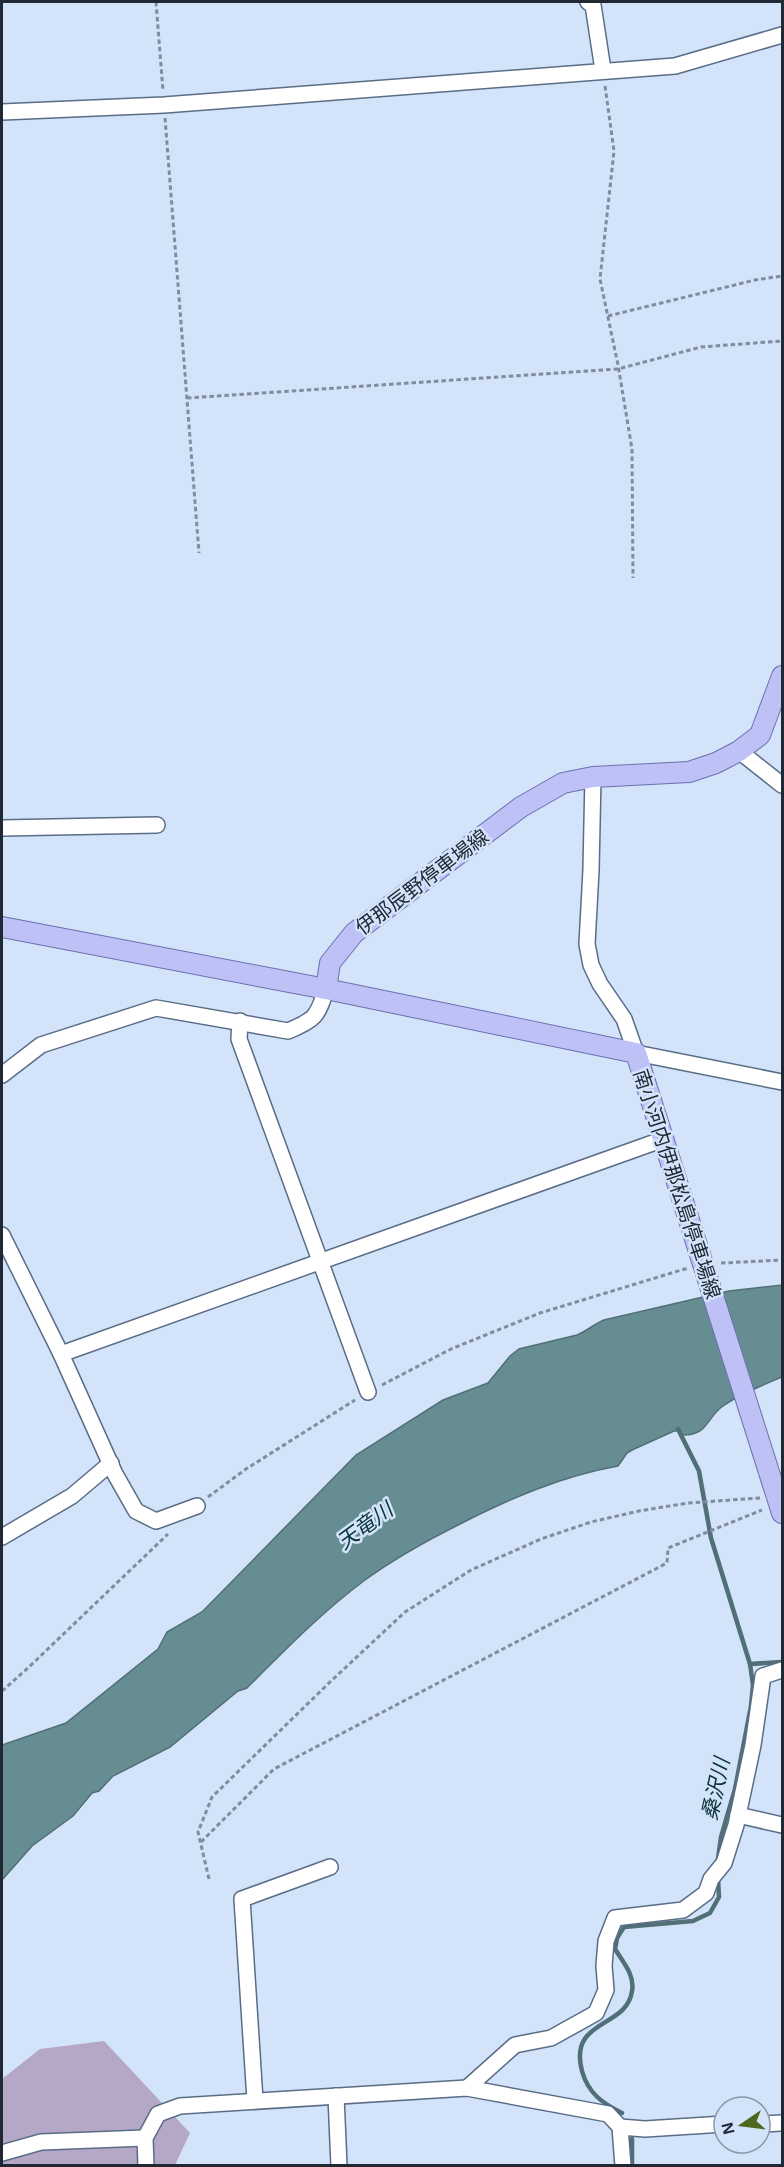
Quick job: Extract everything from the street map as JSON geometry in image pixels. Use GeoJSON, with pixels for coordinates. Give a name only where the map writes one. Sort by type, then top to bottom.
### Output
{"type":"FeatureCollection","features":[{"type":"Feature","properties":{"kind":"main road","name":"伊那辰野停車場線"},"geometry":{"type":"LineString","coordinates":[[326,989],[330,963],[354,933],[521,807],[563,783],[593,777],[689,772],[716,763],[739,751],[760,735],[783,676]]}},
{"type":"Feature","properties":{"kind":"main road"},"geometry":{"type":"LineString","coordinates":[[2,927],[326,989]]}},
{"type":"Feature","properties":{"kind":"main road","name":"南小河内伊那松島停車場線"},"geometry":{"type":"LineString","coordinates":[[326,989],[636,1053],[778,1499]]}},
{"type":"Feature","properties":{"kind":"street"},"geometry":{"type":"LineString","coordinates":[[588,2],[592,5],[603,70]]}},
{"type":"Feature","properties":{"kind":"street"},"geometry":{"type":"LineString","coordinates":[[2,112],[164,105],[675,66],[783,36]]}},
{"type":"Feature","properties":{"kind":"street"},"geometry":{"type":"LineString","coordinates":[[739,751],[783,785]]}},
{"type":"Feature","properties":{"kind":"street"},"geometry":{"type":"LineString","coordinates":[[593,777],[587,944],[591,965],[600,984],[624,1019],[636,1053],[783,1082]]}},
{"type":"Feature","properties":{"kind":"street"},"geometry":{"type":"LineString","coordinates":[[2,828],[157,825]]}},
{"type":"Feature","properties":{"kind":"street"},"geometry":{"type":"LineString","coordinates":[[2,1074],[41,1045],[156,1008],[288,1031],[305,1024],[320,1011],[326,989]]}},
{"type":"Feature","properties":{"kind":"street"},"geometry":{"type":"LineString","coordinates":[[240,1022],[239,1039],[368,1392]]}},
{"type":"Feature","properties":{"kind":"street"},"geometry":{"type":"LineString","coordinates":[[61,1354],[664,1139]]}},
{"type":"Feature","properties":{"kind":"street"},"geometry":{"type":"LineString","coordinates":[[2,1235],[136,1511],[156,1521],[197,1506]]}},
{"type":"Feature","properties":{"kind":"street"},"geometry":{"type":"LineString","coordinates":[[2,1538],[72,1496],[111,1463]]}},
{"type":"Feature","properties":{"kind":"street"},"geometry":{"type":"LineString","coordinates":[[467,2088],[515,2045],[551,2038],[596,2013],[606,1990],[604,1966],[606,1941],[615,1918],[683,1910],[706,1893],[711,1879],[724,1863],[738,1815],[753,1745],[763,1676],[783,1670]]}},
{"type":"Feature","properties":{"kind":"street"},"geometry":{"type":"LineString","coordinates":[[738,1815],[783,1825]]}},
{"type":"Feature","properties":{"kind":"street"},"geometry":{"type":"LineString","coordinates":[[255,2100],[242,1899],[330,1867]]}},
{"type":"Feature","properties":{"kind":"street"},"geometry":{"type":"LineString","coordinates":[[146,2166],[145,2138],[158,2114],[180,2106],[467,2088],[608,2114],[620,2127],[623,2166]]}},
{"type":"Feature","properties":{"kind":"street"},"geometry":{"type":"LineString","coordinates":[[336,2096],[339,2166]]}},
{"type":"Feature","properties":{"kind":"street"},"geometry":{"type":"LineString","coordinates":[[620,2127],[645,2129],[712,2125]]}},
{"type":"Feature","properties":{"kind":"street"},"geometry":{"type":"LineString","coordinates":[[2,2153],[41,2142],[145,2138]]}},
{"type":"Feature","properties":{"kind":"path"},"geometry":{"type":"LineString","coordinates":[[156,2],[199,553]]}},
{"type":"Feature","properties":{"kind":"path"},"geometry":{"type":"LineString","coordinates":[[603,70],[614,151],[600,279],[633,449],[633,578]]}},
{"type":"Feature","properties":{"kind":"path"},"geometry":{"type":"LineString","coordinates":[[608,316],[755,280],[783,276]]}},
{"type":"Feature","properties":{"kind":"path"},"geometry":{"type":"LineString","coordinates":[[187,398],[618,369],[700,347],[783,341]]}},
{"type":"Feature","properties":{"kind":"path"},"geometry":{"type":"LineString","coordinates":[[197,1506],[246,1469],[368,1392],[451,1348],[540,1313],[704,1268],[783,1260]]}},
{"type":"Feature","properties":{"kind":"path"},"geometry":{"type":"LineString","coordinates":[[201,1842],[274,1769],[667,1563],[668,1548],[720,1527],[778,1499]]}},
{"type":"Feature","properties":{"kind":"path"},"geometry":{"type":"LineString","coordinates":[[209,1879],[198,1832],[212,1797],[405,1612],[471,1570],[541,1539],[591,1522],[688,1503],[778,1499]]}},
{"type":"Feature","properties":{"kind":"path"},"geometry":{"type":"LineString","coordinates":[[2,1691],[172,1530]]}},
{"type":"Feature","properties":{"kind":"shaded area"},"geometry":{"type":"Polygon","coordinates":[[[104,2041],[190,2133],[175,2165],[2,2166],[2,2079],[40,2049],[104,2041]]]}},
{"type":"Feature","properties":{"kind":"water","name":"天竜川"},"geometry":{"type":"Polygon","coordinates":[[[782,1285],[782,1377],[723,1406],[697,1433],[682,1435],[679,1431],[674,1431],[627,1453],[618,1466],[557,1482],[518,1497],[479,1514],[388,1564],[334,1605],[247,1688],[238,1691],[170,1747],[113,1776],[99,1791],[92,1793],[73,1816],[32,1846],[2,1880],[2,1745],[66,1723],[158,1649],[167,1632],[202,1612],[356,1455],[443,1400],[488,1383],[510,1356],[519,1349],[577,1335],[604,1320],[729,1291],[782,1285]]]}},
{"type":"Feature","properties":{"kind":"waterway","name":"桑沢川"},"geometry":{"type":"LineString","coordinates":[[678,1429],[699,1471],[711,1538],[750,1664],[753,1685],[735,1789],[721,1837],[717,1866]]}},
{"type":"Feature","properties":{"kind":"waterway"},"geometry":{"type":"LineString","coordinates":[[750,1664],[782,1662]]}},
{"type":"Feature","properties":{"kind":"waterway","name":"桑沢川"},"geometry":{"type":"LineString","coordinates":[[622,2113],[602,2101],[592,2091],[582,2071],[580,2054],[583,2041],[590,2032],[620,2012],[628,2003],[632,1991],[630,1974],[615,1949],[617,1938],[624,1927],[693,1921],[710,1913],[719,1897],[718,1878]]}},
{"type":"Feature","properties":{"kind":"waterway","name":"桑沢川"},"geometry":{"type":"LineString","coordinates":[[632,2139],[632,2166]]}}]}
